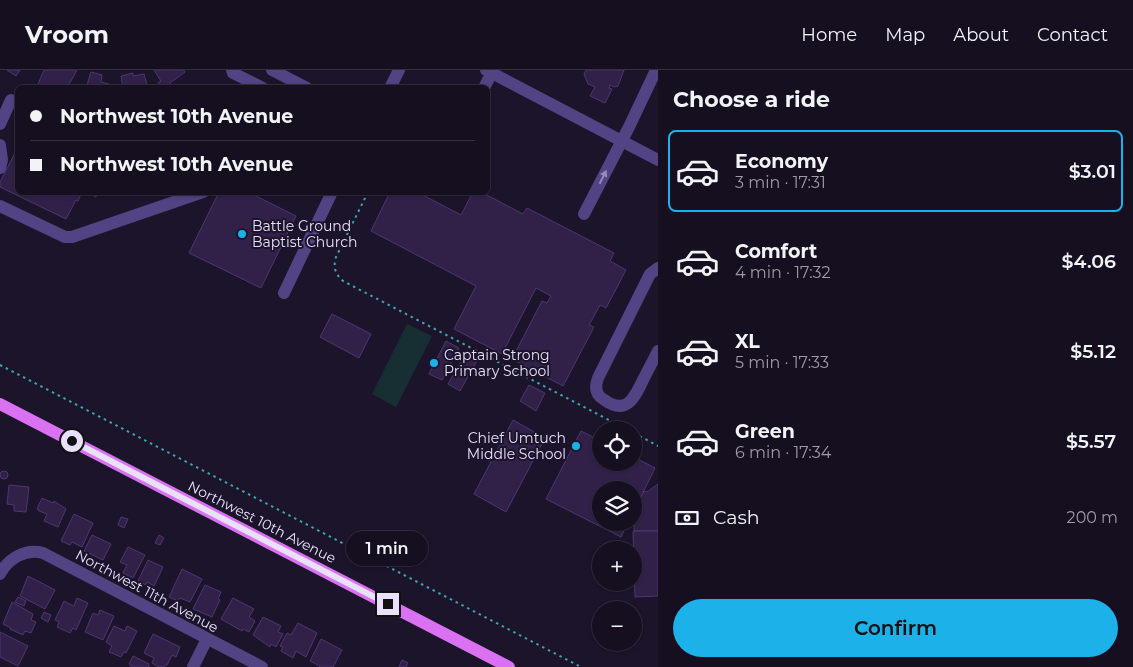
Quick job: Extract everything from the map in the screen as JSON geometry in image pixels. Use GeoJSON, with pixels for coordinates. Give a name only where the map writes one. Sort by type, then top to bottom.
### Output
{"type":"FeatureCollection","features":[{"type":"Feature","properties":{"kind":"main road","name":"Northwest 10th Avenue"},"geometry":{"type":"LineString","coordinates":[[0,404],[509,667]]}},
{"type":"Feature","properties":{"kind":"street"},"geometry":{"type":"LineString","coordinates":[[232,70],[233,73],[258,85]]}},
{"type":"Feature","properties":{"kind":"street"},"geometry":{"type":"LineString","coordinates":[[272,70],[300,85]]}},
{"type":"Feature","properties":{"kind":"street"},"geometry":{"type":"LineString","coordinates":[[392,85],[399,70]]}},
{"type":"Feature","properties":{"kind":"street"},"geometry":{"type":"LineString","coordinates":[[584,214],[656,70]]}},
{"type":"Feature","properties":{"kind":"street"},"geometry":{"type":"LineString","coordinates":[[485,85],[490,71],[658,160]]}},
{"type":"Feature","properties":{"kind":"street"},"geometry":{"type":"LineString","coordinates":[[0,124],[11,100]]}},
{"type":"Feature","properties":{"kind":"street"},"geometry":{"type":"LineString","coordinates":[[0,145],[2,160],[0,168]]}},
{"type":"Feature","properties":{"kind":"street"},"geometry":{"type":"LineString","coordinates":[[170,204],[174,195]]}},
{"type":"Feature","properties":{"kind":"street"},"geometry":{"type":"LineString","coordinates":[[0,206],[65,237],[72,237],[195,195]]}},
{"type":"Feature","properties":{"kind":"street"},"geometry":{"type":"LineString","coordinates":[[284,293],[331,195]]}},
{"type":"Feature","properties":{"kind":"street"},"geometry":{"type":"LineString","coordinates":[[658,268],[650,274],[598,378],[597,392],[601,398],[613,405],[621,406],[633,400],[658,351]]}},
{"type":"Feature","properties":{"kind":"street","name":"Northwest 11th Avenue"},"geometry":{"type":"LineString","coordinates":[[0,574],[6,564],[17,556],[33,551],[43,553],[262,667]]}},
{"type":"Feature","properties":{"kind":"street"},"geometry":{"type":"LineString","coordinates":[[193,667],[207,639]]}},
{"type":"Feature","properties":{"kind":"path"},"geometry":{"type":"LineString","coordinates":[[367,195],[334,264],[338,276],[343,281],[611,421]]}},
{"type":"Feature","properties":{"kind":"path"},"geometry":{"type":"LineString","coordinates":[[0,365],[581,667]]}},
{"type":"Feature","properties":{"kind":"path"},"geometry":{"type":"LineString","coordinates":[[642,437],[658,446]]}},
{"type":"Feature","properties":{"kind":"green space"},"geometry":{"type":"Polygon","coordinates":[[[407,324],[432,336],[396,407],[372,394],[407,324]]]}},
{"type":"Feature","properties":{"kind":"building"},"geometry":{"type":"Polygon","coordinates":[[[7,70],[20,70],[16,76],[7,70]]]}},
{"type":"Feature","properties":{"kind":"building"},"geometry":{"type":"Polygon","coordinates":[[[44,70],[77,70],[69,85],[38,84],[44,70]]]}},
{"type":"Feature","properties":{"kind":"building"},"geometry":{"type":"Polygon","coordinates":[[[154,70],[184,70],[185,72],[170,83],[171,85],[160,85],[158,83],[161,81],[154,70]]]}},
{"type":"Feature","properties":{"kind":"building"},"geometry":{"type":"Polygon","coordinates":[[[586,70],[624,70],[618,86],[610,85],[609,88],[612,89],[605,103],[590,96],[595,87],[588,84],[584,74],[586,70]]]}},
{"type":"Feature","properties":{"kind":"building"},"geometry":{"type":"Polygon","coordinates":[[[91,72],[102,75],[101,82],[109,84],[109,85],[87,85],[91,72]]]}},
{"type":"Feature","properties":{"kind":"building"},"geometry":{"type":"Polygon","coordinates":[[[133,73],[133,76],[144,74],[147,85],[122,85],[121,76],[133,73]]]}},
{"type":"Feature","properties":{"kind":"building"},"geometry":{"type":"Polygon","coordinates":[[[15,153],[15,194],[0,187],[0,182],[15,153]]]}},
{"type":"Feature","properties":{"kind":"building"},"geometry":{"type":"Polygon","coordinates":[[[16,195],[81,195],[66,219],[16,195]]]}},
{"type":"Feature","properties":{"kind":"building","name":"Battle Ground Baptist Church"},"geometry":{"type":"Polygon","coordinates":[[[254,195],[296,216],[261,288],[189,253],[217,196],[254,195]]]}},
{"type":"Feature","properties":{"kind":"building"},"geometry":{"type":"Polygon","coordinates":[[[389,195],[423,195],[461,215],[471,195],[487,195],[523,214],[527,208],[614,253],[610,261],[626,270],[606,308],[600,305],[589,325],[594,327],[563,386],[512,359],[542,301],[547,303],[551,296],[536,288],[502,354],[454,329],[476,286],[371,231],[389,195]]]}},
{"type":"Feature","properties":{"kind":"building"},"geometry":{"type":"Polygon","coordinates":[[[332,314],[371,334],[359,358],[320,337],[332,314]]]}},
{"type":"Feature","properties":{"kind":"building"},"geometry":{"type":"Polygon","coordinates":[[[446,341],[459,348],[442,380],[429,374],[446,341]]]}},
{"type":"Feature","properties":{"kind":"building"},"geometry":{"type":"Polygon","coordinates":[[[467,351],[479,357],[460,391],[448,384],[467,351]]]}},
{"type":"Feature","properties":{"kind":"building"},"geometry":{"type":"Polygon","coordinates":[[[529,385],[545,393],[536,411],[520,401],[529,385]]]}},
{"type":"Feature","properties":{"kind":"building"},"geometry":{"type":"Polygon","coordinates":[[[513,420],[545,438],[506,512],[474,494],[513,420]]]}},
{"type":"Feature","properties":{"kind":"building"},"geometry":{"type":"Polygon","coordinates":[[[581,431],[592,436],[592,471],[642,471],[642,461],[655,468],[642,495],[642,481],[592,481],[592,522],[546,499],[581,431]]]}},
{"type":"Feature","properties":{"kind":"building"},"geometry":{"type":"Polygon","coordinates":[[[4,471],[8,475],[4,479],[0,475],[4,471]]]}},
{"type":"Feature","properties":{"kind":"building"},"geometry":{"type":"Polygon","coordinates":[[[658,484],[658,531],[642,531],[642,495],[644,491],[647,492],[658,484]]]}},
{"type":"Feature","properties":{"kind":"building"},"geometry":{"type":"Polygon","coordinates":[[[9,485],[29,487],[26,512],[14,511],[14,505],[7,504],[9,485]]]}},
{"type":"Feature","properties":{"kind":"building"},"geometry":{"type":"Polygon","coordinates":[[[42,498],[53,503],[54,501],[66,509],[58,527],[44,521],[47,514],[37,509],[42,498]]]}},
{"type":"Feature","properties":{"kind":"building"},"geometry":{"type":"Polygon","coordinates":[[[74,514],[93,523],[82,547],[72,542],[70,545],[61,541],[74,514]]]}},
{"type":"Feature","properties":{"kind":"building"},"geometry":{"type":"Polygon","coordinates":[[[121,517],[128,519],[124,528],[118,525],[121,517]]]}},
{"type":"Feature","properties":{"kind":"building"},"geometry":{"type":"Polygon","coordinates":[[[609,531],[624,531],[621,537],[609,531]]]}},
{"type":"Feature","properties":{"kind":"building"},"geometry":{"type":"Polygon","coordinates":[[[658,531],[658,596],[635,597],[635,591],[642,591],[642,541],[633,541],[633,532],[658,531]]]}},
{"type":"Feature","properties":{"kind":"building"},"geometry":{"type":"Polygon","coordinates":[[[92,535],[111,544],[103,560],[84,551],[92,535]]]}},
{"type":"Feature","properties":{"kind":"building"},"geometry":{"type":"Polygon","coordinates":[[[159,535],[164,538],[160,545],[155,543],[159,535]]]}},
{"type":"Feature","properties":{"kind":"building"},"geometry":{"type":"Polygon","coordinates":[[[128,547],[145,555],[133,578],[123,573],[127,565],[120,562],[128,547]]]}},
{"type":"Feature","properties":{"kind":"building"},"geometry":{"type":"Polygon","coordinates":[[[148,560],[163,567],[154,586],[147,582],[146,585],[138,581],[148,560]]]}},
{"type":"Feature","properties":{"kind":"building"},"geometry":{"type":"Polygon","coordinates":[[[182,569],[202,579],[190,602],[180,598],[178,601],[169,597],[182,569]]]}},
{"type":"Feature","properties":{"kind":"building"},"geometry":{"type":"Polygon","coordinates":[[[28,576],[55,590],[45,609],[20,596],[28,576]]]}},
{"type":"Feature","properties":{"kind":"building"},"geometry":{"type":"Polygon","coordinates":[[[205,585],[221,592],[218,599],[220,600],[212,617],[193,609],[205,585]]]}},
{"type":"Feature","properties":{"kind":"building"},"geometry":{"type":"Polygon","coordinates":[[[18,597],[26,601],[24,606],[15,602],[18,597]]]}},
{"type":"Feature","properties":{"kind":"building"},"geometry":{"type":"Polygon","coordinates":[[[77,598],[88,603],[76,630],[73,628],[70,633],[57,627],[59,622],[55,620],[64,601],[74,606],[77,598]]]}},
{"type":"Feature","properties":{"kind":"building"},"geometry":{"type":"Polygon","coordinates":[[[233,598],[254,609],[249,617],[255,621],[249,632],[243,629],[242,631],[221,619],[233,598]]]}},
{"type":"Feature","properties":{"kind":"building"},"geometry":{"type":"Polygon","coordinates":[[[12,602],[33,614],[31,620],[36,622],[31,633],[25,631],[23,635],[3,624],[12,602]]]}},
{"type":"Feature","properties":{"kind":"building"},"geometry":{"type":"Polygon","coordinates":[[[100,610],[114,616],[103,640],[85,632],[93,613],[98,615],[100,610]]]}},
{"type":"Feature","properties":{"kind":"building"},"geometry":{"type":"Polygon","coordinates":[[[44,612],[51,615],[48,622],[41,618],[44,612]]]}},
{"type":"Feature","properties":{"kind":"building"},"geometry":{"type":"Polygon","coordinates":[[[263,617],[281,626],[278,632],[283,634],[276,647],[271,644],[270,647],[253,635],[263,617]]]}},
{"type":"Feature","properties":{"kind":"building"},"geometry":{"type":"Polygon","coordinates":[[[298,623],[317,633],[306,657],[296,651],[293,658],[281,651],[283,647],[280,646],[287,633],[291,635],[298,623]]]}},
{"type":"Feature","properties":{"kind":"building"},"geometry":{"type":"Polygon","coordinates":[[[114,626],[125,631],[127,626],[137,631],[126,653],[124,652],[121,657],[109,652],[112,646],[106,642],[114,626]]]}},
{"type":"Feature","properties":{"kind":"building"},"geometry":{"type":"Polygon","coordinates":[[[0,632],[28,646],[18,666],[0,657],[0,632]]]}},
{"type":"Feature","properties":{"kind":"building"},"geometry":{"type":"Polygon","coordinates":[[[153,634],[180,647],[176,657],[172,655],[164,667],[159,667],[152,663],[154,658],[144,653],[153,634]]]}},
{"type":"Feature","properties":{"kind":"building"},"geometry":{"type":"Polygon","coordinates":[[[321,639],[342,650],[333,667],[319,667],[310,661],[321,639]]]}},
{"type":"Feature","properties":{"kind":"building"},"geometry":{"type":"Polygon","coordinates":[[[133,656],[149,664],[148,666],[150,667],[132,667],[129,664],[133,656]]]}},
{"type":"Feature","properties":{"kind":"building"},"geometry":{"type":"Polygon","coordinates":[[[402,660],[408,663],[406,667],[399,667],[402,660]]]}},
{"type":"Feature","properties":{"kind":"place","name":"Battle Ground Baptist Church"},"geometry":{"type":"Point","coordinates":[242,234]}},
{"type":"Feature","properties":{"kind":"place","name":"Captain Strong Primary School"},"geometry":{"type":"Point","coordinates":[434,363]}},
{"type":"Feature","properties":{"kind":"place","name":"Chief Umtuch Middle School"},"geometry":{"type":"Point","coordinates":[576,446]}},
{"type":"Feature","properties":{"kind":"route"},"geometry":{"type":"LineString","coordinates":[[72,441],[388,604]]}}]}
